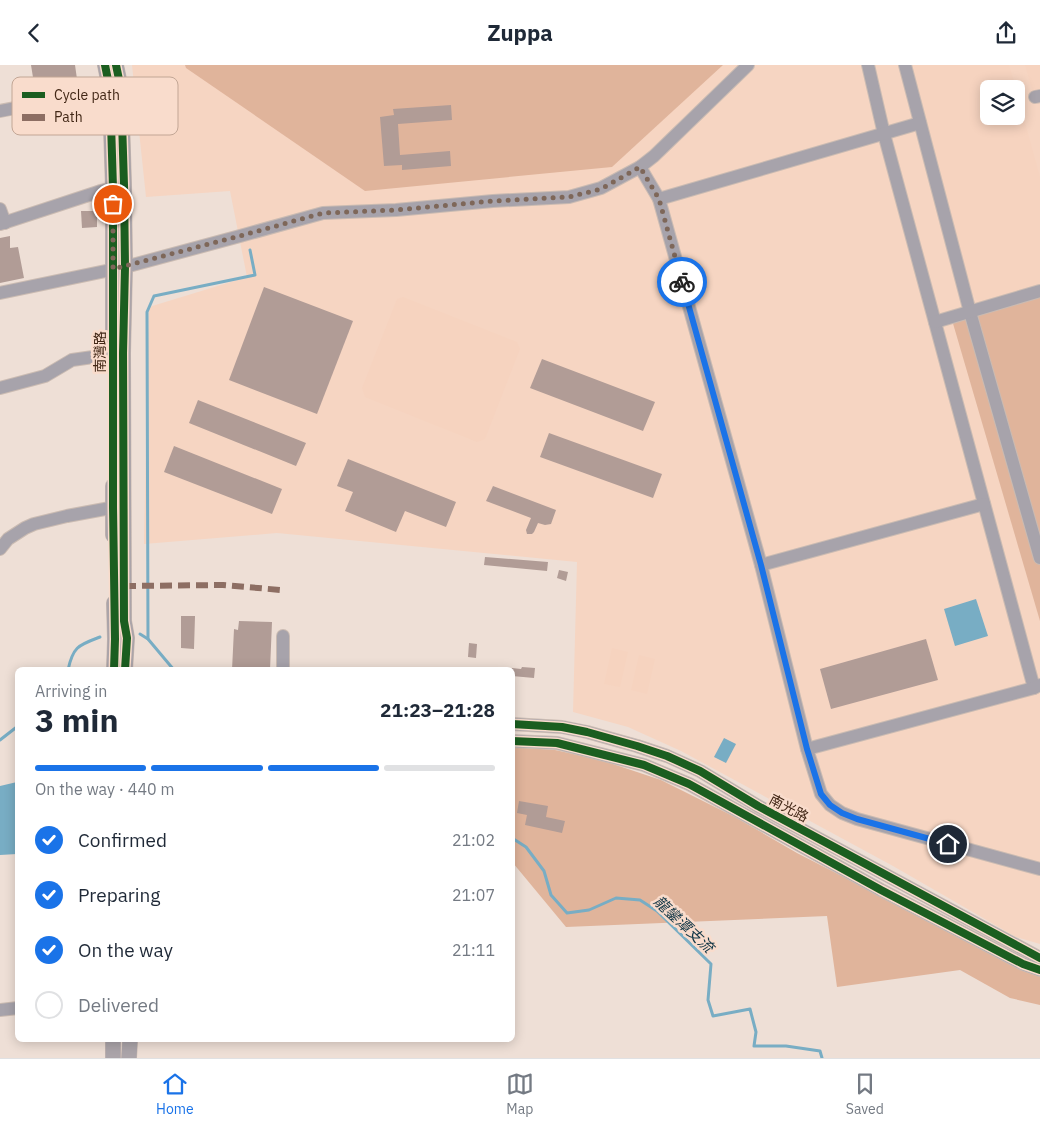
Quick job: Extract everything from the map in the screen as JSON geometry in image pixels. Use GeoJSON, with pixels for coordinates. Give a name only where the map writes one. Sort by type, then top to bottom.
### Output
{"type":"FeatureCollection","features":[{"type":"Feature","properties":{"kind":"main road","name":"南灣路"},"geometry":{"type":"LineString","coordinates":[[105,65],[110,77]]}},
{"type":"Feature","properties":{"kind":"main road","name":"南灣路"},"geometry":{"type":"LineString","coordinates":[[117,135],[119,268],[118,506],[121,638]]}},
{"type":"Feature","properties":{"kind":"main road"},"geometry":{"type":"LineString","coordinates":[[115,667],[121,638]]}},
{"type":"Feature","properties":{"kind":"main road"},"geometry":{"type":"LineString","coordinates":[[121,638],[125,667]]}},
{"type":"Feature","properties":{"kind":"main road"},"geometry":{"type":"LineString","coordinates":[[113,1042],[113,1058]]}},
{"type":"Feature","properties":{"kind":"main road"},"geometry":{"type":"LineString","coordinates":[[129,1058],[130,1042]]}},
{"type":"Feature","properties":{"kind":"street"},"geometry":{"type":"LineString","coordinates":[[0,293],[119,268],[323,213],[396,210],[493,201],[569,197],[601,189],[640,167],[654,156],[748,65]]}},
{"type":"Feature","properties":{"kind":"street"},"geometry":{"type":"LineString","coordinates":[[807,749],[1037,686],[984,504],[884,134],[868,65]]}},
{"type":"Feature","properties":{"kind":"street"},"geometry":{"type":"LineString","coordinates":[[905,65],[970,312],[1040,558]]}},
{"type":"Feature","properties":{"kind":"street"},"geometry":{"type":"LineString","coordinates":[[659,199],[920,123]]}},
{"type":"Feature","properties":{"kind":"street"},"geometry":{"type":"LineString","coordinates":[[640,167],[659,199],[761,565],[807,749],[821,794],[830,805],[842,813],[857,819],[1040,869]]}},
{"type":"Feature","properties":{"kind":"street"},"geometry":{"type":"LineString","coordinates":[[0,209],[2,223],[118,186]]}},
{"type":"Feature","properties":{"kind":"street"},"geometry":{"type":"LineString","coordinates":[[936,322],[1040,291]]}},
{"type":"Feature","properties":{"kind":"street"},"geometry":{"type":"LineString","coordinates":[[0,388],[46,376],[72,360],[118,354]]}},
{"type":"Feature","properties":{"kind":"street"},"geometry":{"type":"LineString","coordinates":[[761,565],[984,504]]}},
{"type":"Feature","properties":{"kind":"street"},"geometry":{"type":"LineString","coordinates":[[0,549],[8,539],[34,524],[118,506]]}},
{"type":"Feature","properties":{"kind":"street"},"geometry":{"type":"LineString","coordinates":[[283,636],[283,667]]}},
{"type":"Feature","properties":{"kind":"street","name":"南光路"},"geometry":{"type":"LineString","coordinates":[[515,724],[562,727],[587,732],[667,756],[700,771],[758,805],[1040,957]]}},
{"type":"Feature","properties":{"kind":"street","name":"南光路"},"geometry":{"type":"LineString","coordinates":[[515,741],[557,743],[644,765],[689,783],[882,890],[1023,964],[1040,970]]}},
{"type":"Feature","properties":{"kind":"street"},"geometry":{"type":"LineString","coordinates":[[0,1010],[15,1008]]}},
{"type":"Feature","properties":{"kind":"shaded area"},"geometry":{"type":"Polygon","coordinates":[[[132,65],[1040,65],[1040,944],[1016,937],[893,866],[681,751],[628,727],[573,712],[577,562],[277,533],[144,544],[149,307],[247,277],[230,191],[146,197],[139,135],[178,135],[178,77],[133,77],[132,65]]]}},
{"type":"Feature","properties":{"kind":"shaded area"},"geometry":{"type":"Polygon","coordinates":[[[185,65],[723,65],[612,167],[365,191],[186,68],[185,65]]]}},
{"type":"Feature","properties":{"kind":"shaded area"},"geometry":{"type":"Polygon","coordinates":[[[910,65],[1009,65],[1013,80],[980,80],[980,125],[1025,125],[1025,123],[1040,177],[1040,288],[979,303],[972,293],[910,65]]]}},
{"type":"Feature","properties":{"kind":"shaded area"},"geometry":{"type":"Polygon","coordinates":[[[1025,65],[1040,65],[1040,91],[1033,93],[1025,65]]]}},
{"type":"Feature","properties":{"kind":"shaded area"},"geometry":{"type":"Polygon","coordinates":[[[1040,296],[1040,621],[952,320],[1040,296]]]}},
{"type":"Feature","properties":{"kind":"shaded area"},"geometry":{"type":"Polygon","coordinates":[[[403,297],[517,342],[520,349],[485,439],[477,442],[365,397],[362,388],[397,299],[403,297]]]}},
{"type":"Feature","properties":{"kind":"shaded area"},"geometry":{"type":"Polygon","coordinates":[[[612,648],[628,652],[620,687],[604,684],[612,648]]]}},
{"type":"Feature","properties":{"kind":"shaded area"},"geometry":{"type":"Polygon","coordinates":[[[639,655],[655,659],[647,694],[631,690],[639,655]]]}},
{"type":"Feature","properties":{"kind":"shaded area"},"geometry":{"type":"Polygon","coordinates":[[[515,747],[555,750],[601,760],[661,780],[735,817],[797,853],[1031,973],[1040,974],[1040,1005],[1010,998],[960,970],[837,987],[827,916],[566,927],[515,865],[515,747]]]}},
{"type":"Feature","properties":{"kind":"water"},"geometry":{"type":"Polygon","coordinates":[[[976,599],[988,636],[955,646],[944,609],[976,599]]]}},
{"type":"Feature","properties":{"kind":"water"},"geometry":{"type":"Polygon","coordinates":[[[724,738],[736,744],[726,763],[714,757],[724,738]]]}},
{"type":"Feature","properties":{"kind":"water"},"geometry":{"type":"Polygon","coordinates":[[[15,782],[15,854],[0,855],[0,786],[15,782]]]}},
{"type":"Feature","properties":{"kind":"building"},"geometry":{"type":"Polygon","coordinates":[[[31,65],[75,65],[77,77],[33,77],[31,65]]]}},
{"type":"Feature","properties":{"kind":"building"},"geometry":{"type":"Polygon","coordinates":[[[451,105],[452,120],[398,124],[400,155],[450,151],[451,166],[402,170],[402,165],[384,166],[380,117],[394,115],[393,109],[451,105]]]}},
{"type":"Feature","properties":{"kind":"building"},"geometry":{"type":"Polygon","coordinates":[[[81,211],[97,211],[97,227],[82,228],[81,211]]]}},
{"type":"Feature","properties":{"kind":"building"},"geometry":{"type":"Polygon","coordinates":[[[10,236],[10,248],[18,247],[24,278],[0,283],[0,238],[10,236]]]}},
{"type":"Feature","properties":{"kind":"building"},"geometry":{"type":"Polygon","coordinates":[[[264,287],[353,321],[317,414],[229,380],[264,287]]]}},
{"type":"Feature","properties":{"kind":"building"},"geometry":{"type":"Polygon","coordinates":[[[542,359],[655,402],[643,431],[530,388],[542,359]]]}},
{"type":"Feature","properties":{"kind":"building"},"geometry":{"type":"Polygon","coordinates":[[[198,400],[306,443],[296,466],[189,423],[198,400]]]}},
{"type":"Feature","properties":{"kind":"building"},"geometry":{"type":"Polygon","coordinates":[[[549,433],[662,474],[653,498],[540,457],[549,433]]]}},
{"type":"Feature","properties":{"kind":"building"},"geometry":{"type":"Polygon","coordinates":[[[174,446],[282,489],[272,514],[164,472],[174,446]]]}},
{"type":"Feature","properties":{"kind":"building"},"geometry":{"type":"Polygon","coordinates":[[[348,459],[456,502],[446,527],[405,511],[396,532],[345,511],[353,492],[337,486],[348,459]]]}},
{"type":"Feature","properties":{"kind":"building"},"geometry":{"type":"Polygon","coordinates":[[[493,486],[556,510],[551,524],[538,523],[532,534],[527,534],[526,530],[531,518],[486,501],[493,486]]]}},
{"type":"Feature","properties":{"kind":"building"},"geometry":{"type":"Polygon","coordinates":[[[485,557],[548,562],[547,571],[484,565],[485,557]]]}},
{"type":"Feature","properties":{"kind":"building"},"geometry":{"type":"Polygon","coordinates":[[[559,570],[568,572],[566,581],[557,578],[559,570]]]}},
{"type":"Feature","properties":{"kind":"building"},"geometry":{"type":"Polygon","coordinates":[[[181,616],[195,616],[194,649],[181,648],[181,616]]]}},
{"type":"Feature","properties":{"kind":"building"},"geometry":{"type":"Polygon","coordinates":[[[239,621],[272,622],[270,667],[232,667],[234,629],[238,630],[239,621]]]}},
{"type":"Feature","properties":{"kind":"building"},"geometry":{"type":"Polygon","coordinates":[[[926,639],[938,680],[831,709],[820,669],[926,639]]]}},
{"type":"Feature","properties":{"kind":"building"},"geometry":{"type":"Polygon","coordinates":[[[469,643],[477,644],[476,658],[468,657],[469,643]]]}},
{"type":"Feature","properties":{"kind":"building"},"geometry":{"type":"Polygon","coordinates":[[[522,667],[535,668],[534,678],[515,676],[515,668],[521,669],[522,667]]]}},
{"type":"Feature","properties":{"kind":"building"},"geometry":{"type":"Polygon","coordinates":[[[519,801],[548,806],[546,817],[565,821],[562,833],[525,825],[527,815],[517,813],[519,801]]]}},
{"type":"Feature","properties":{"kind":"waterway"},"geometry":{"type":"LineString","coordinates":[[148,639],[147,312],[154,296],[255,275],[250,250]]}},
{"type":"Feature","properties":{"kind":"waterway","name":"龍鑾潭支流"},"geometry":{"type":"LineString","coordinates":[[140,634],[148,639],[171,667]]}},
{"type":"Feature","properties":{"kind":"waterway","name":"龍鑾潭支流"},"geometry":{"type":"LineString","coordinates":[[69,667],[72,656],[78,647],[100,637]]}},
{"type":"Feature","properties":{"kind":"waterway","name":"龍鑾潭支流"},"geometry":{"type":"LineString","coordinates":[[0,740],[15,728]]}},
{"type":"Feature","properties":{"kind":"waterway","name":"龍鑾潭支流"},"geometry":{"type":"LineString","coordinates":[[515,840],[526,847],[544,871],[551,895],[567,913],[589,910],[616,898],[640,900],[657,911],[711,964],[708,1000],[713,1016],[750,1009],[756,1032],[754,1046],[786,1046],[820,1051],[822,1058]]}},
{"type":"Feature","properties":{"kind":"marked path"},"geometry":{"type":"LineString","coordinates":[[124,586],[223,585],[281,590]]}},
{"type":"Feature","properties":{"kind":"cycle path"},"geometry":{"type":"LineString","coordinates":[[105,65],[107,77]]}},
{"type":"Feature","properties":{"kind":"cycle path"},"geometry":{"type":"LineString","coordinates":[[116,65],[118,77]]}},
{"type":"Feature","properties":{"kind":"cycle path"},"geometry":{"type":"LineString","coordinates":[[111,135],[114,667]]}},
{"type":"Feature","properties":{"kind":"cycle path"},"geometry":{"type":"LineString","coordinates":[[122,135],[125,267],[123,353],[124,621],[127,638],[125,667]]}},
{"type":"Feature","properties":{"kind":"cycle path"},"geometry":{"type":"LineString","coordinates":[[515,724],[562,727],[587,732],[667,756],[700,771],[758,806],[1040,958]]}},
{"type":"Feature","properties":{"kind":"cycle path"},"geometry":{"type":"LineString","coordinates":[[515,741],[557,743],[644,765],[689,784],[881,890],[1023,964],[1040,970]]}},
{"type":"Feature","properties":{"kind":"way so far"},"geometry":{"type":"LineString","coordinates":[[113,204],[113,269],[323,213],[396,210],[493,201],[569,197],[601,189],[640,167],[659,199],[682,282]]}},
{"type":"Feature","properties":{"kind":"route"},"geometry":{"type":"LineString","coordinates":[[682,282],[761,565],[807,749],[821,794],[830,805],[842,813],[857,819],[948,844]]}}]}
